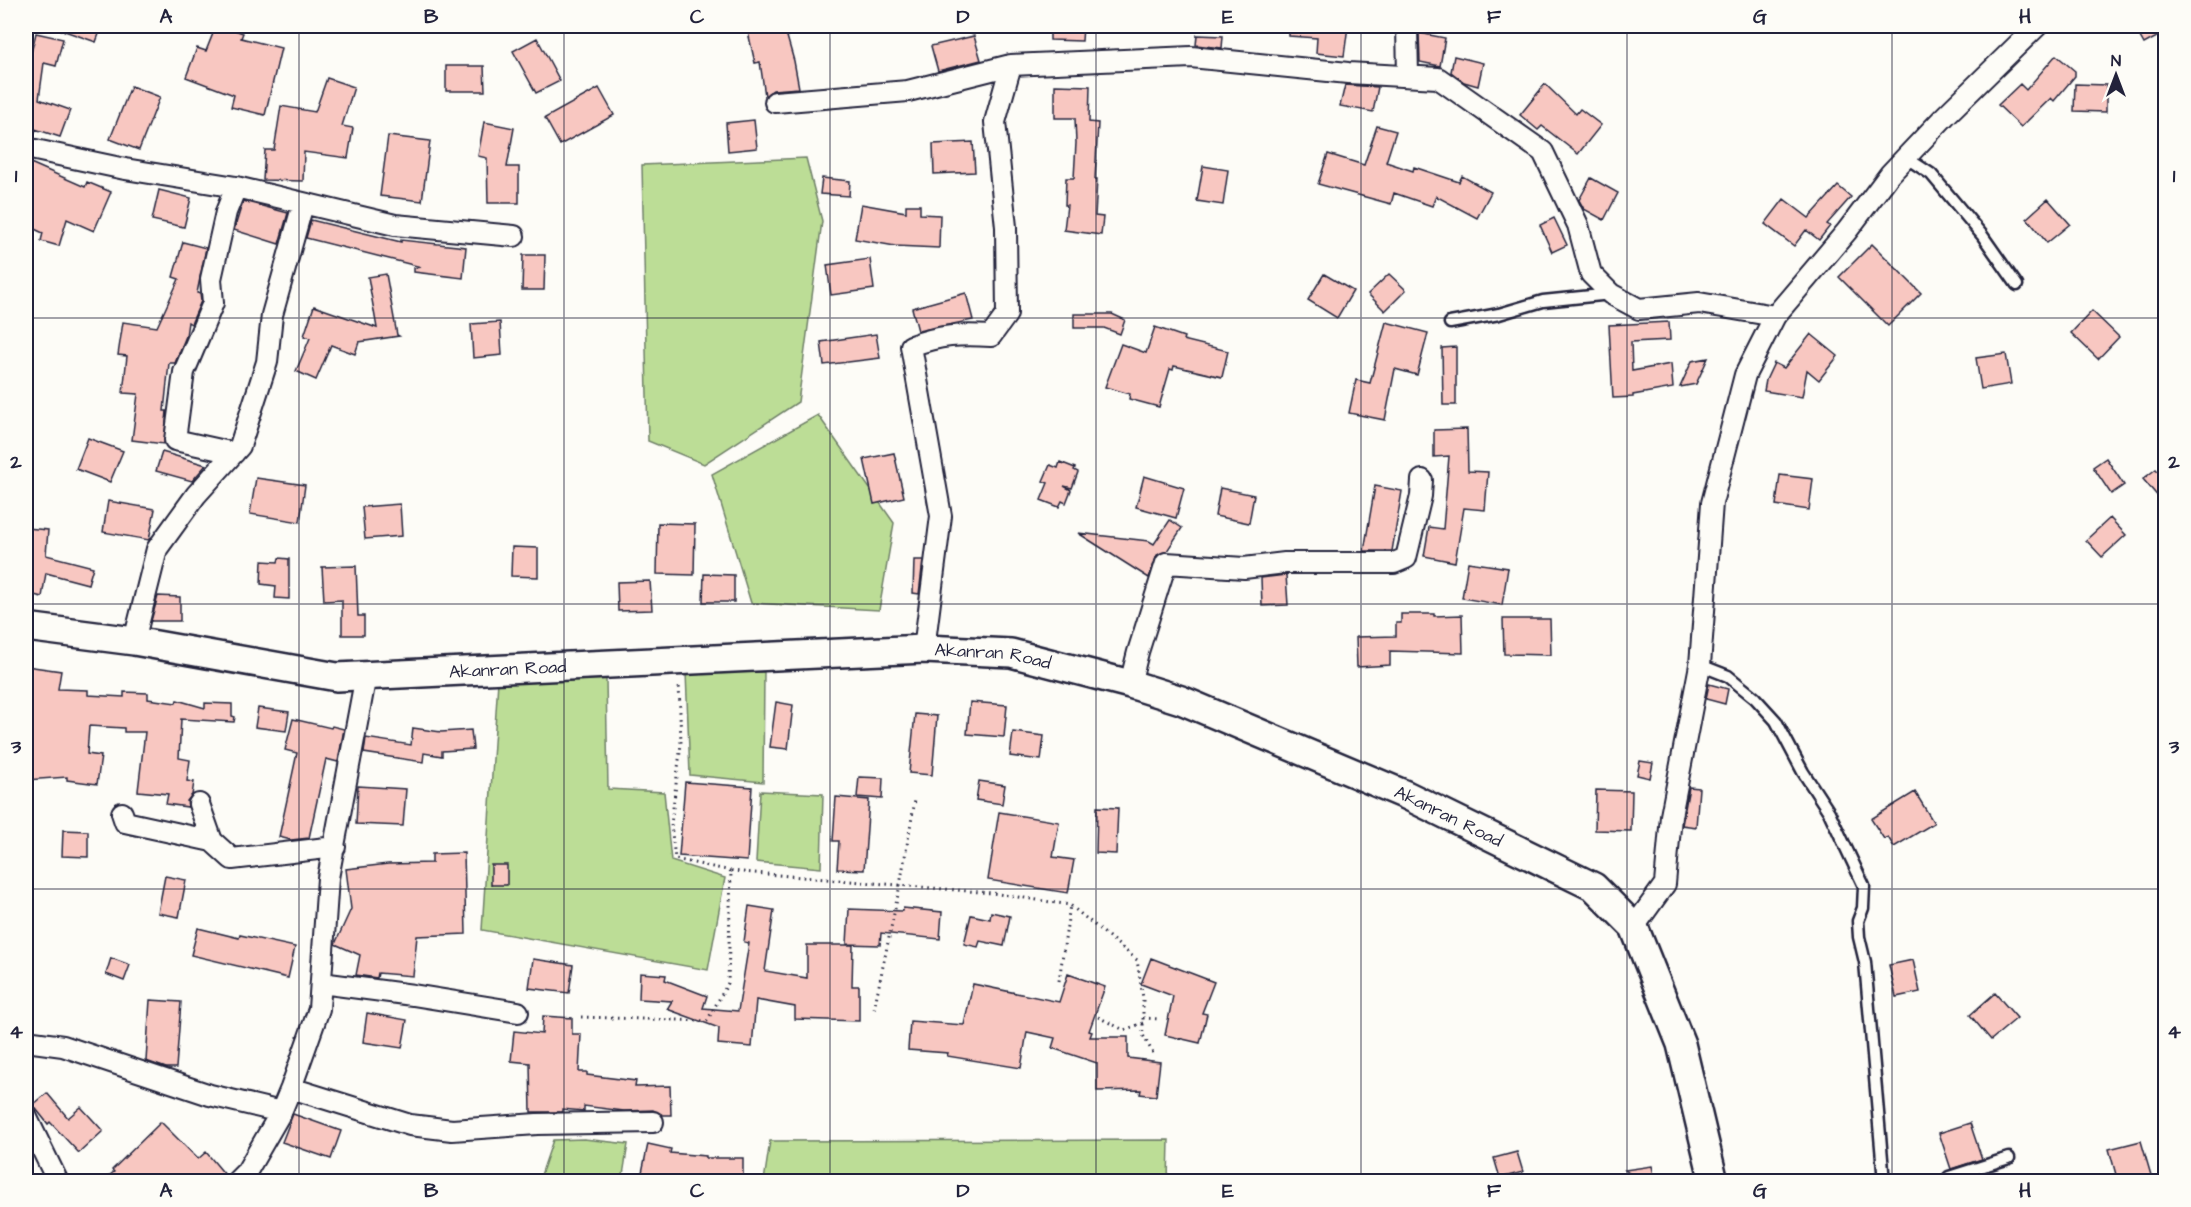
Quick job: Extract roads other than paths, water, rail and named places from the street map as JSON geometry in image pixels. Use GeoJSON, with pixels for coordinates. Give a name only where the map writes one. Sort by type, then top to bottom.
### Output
{"type":"FeatureCollection","features":[{"type":"Feature","properties":{"kind":"main road","name":"Akanran Road"},"geometry":{"type":"LineString","coordinates":[[26,627],[134,641],[338,677],[924,649],[1011,653],[1130,684],[1181,700],[1406,795],[1594,887],[1634,927],[1681,1044],[1714,1182]]}},
{"type":"Feature","properties":{"kind":"street"},"geometry":{"type":"LineString","coordinates":[[1407,26],[1408,76]]}},
{"type":"Feature","properties":{"kind":"street"},"geometry":{"type":"LineString","coordinates":[[1634,927],[1665,884],[1671,816],[1700,665],[1712,503],[1745,375],[1775,316],[1847,231],[1890,174],[2037,26]]}},
{"type":"Feature","properties":{"kind":"street"},"geometry":{"type":"LineString","coordinates":[[775,102],[908,91],[1011,65],[1191,57],[1348,73],[1438,78],[1543,152],[1578,225],[1591,274],[1611,294],[1639,309],[1699,303],[1775,316]]}},
{"type":"Feature","properties":{"kind":"street"},"geometry":{"type":"LineString","coordinates":[[924,649],[941,516],[911,346],[933,338],[957,334],[991,336],[1007,314],[1006,227],[995,122],[1011,65]]}},
{"type":"Feature","properties":{"kind":"street"},"geometry":{"type":"LineString","coordinates":[[26,148],[125,169],[236,187],[395,225],[514,236]]}},
{"type":"Feature","properties":{"kind":"street"},"geometry":{"type":"LineString","coordinates":[[234,453],[175,440],[184,372],[213,303],[211,279],[226,212],[236,187]]}},
{"type":"Feature","properties":{"kind":"street"},"geometry":{"type":"LineString","coordinates":[[134,641],[157,549],[196,495],[240,446],[267,362],[272,315],[303,204]]}},
{"type":"Feature","properties":{"kind":"street"},"geometry":{"type":"LineString","coordinates":[[1130,684],[1166,563],[1244,568],[1285,563],[1394,563],[1406,558],[1421,496],[1422,480]]}},
{"type":"Feature","properties":{"kind":"street"},"geometry":{"type":"LineString","coordinates":[[236,1182],[248,1171],[281,1112],[319,1009],[328,878],[366,675]]}},
{"type":"Feature","properties":{"kind":"street"},"geometry":{"type":"LineString","coordinates":[[199,804],[212,841],[232,859],[334,847]]}},
{"type":"Feature","properties":{"kind":"street"},"geometry":{"type":"LineString","coordinates":[[122,813],[125,822],[212,841]]}},
{"type":"Feature","properties":{"kind":"street"},"geometry":{"type":"LineString","coordinates":[[321,983],[413,994],[518,1012]]}},
{"type":"Feature","properties":{"kind":"street"},"geometry":{"type":"LineString","coordinates":[[26,1041],[63,1046],[210,1095],[281,1112]]}},
{"type":"Feature","properties":{"kind":"street"},"geometry":{"type":"LineString","coordinates":[[291,1088],[410,1125],[452,1130],[537,1124],[653,1122]]}},
{"type":"Feature","properties":{"kind":"street"},"geometry":{"type":"LineString","coordinates":[[26,1116],[58,1182]]}},
{"type":"Feature","properties":{"kind":"lane"},"geometry":{"type":"LineString","coordinates":[[1905,157],[1930,174],[1982,235],[2017,285]]}},
{"type":"Feature","properties":{"kind":"lane"},"geometry":{"type":"LineString","coordinates":[[1450,323],[1499,314],[1543,301],[1611,294]]}},
{"type":"Feature","properties":{"kind":"lane"},"geometry":{"type":"LineString","coordinates":[[1700,665],[1728,676],[1755,698],[1776,721],[1803,772],[1829,812],[1864,886],[1863,908],[1858,921],[1859,937],[1865,962],[1884,1182]]}},
{"type":"Feature","properties":{"kind":"lane"},"geometry":{"type":"LineString","coordinates":[[1944,1182],[1949,1177],[2009,1158]]}}]}
